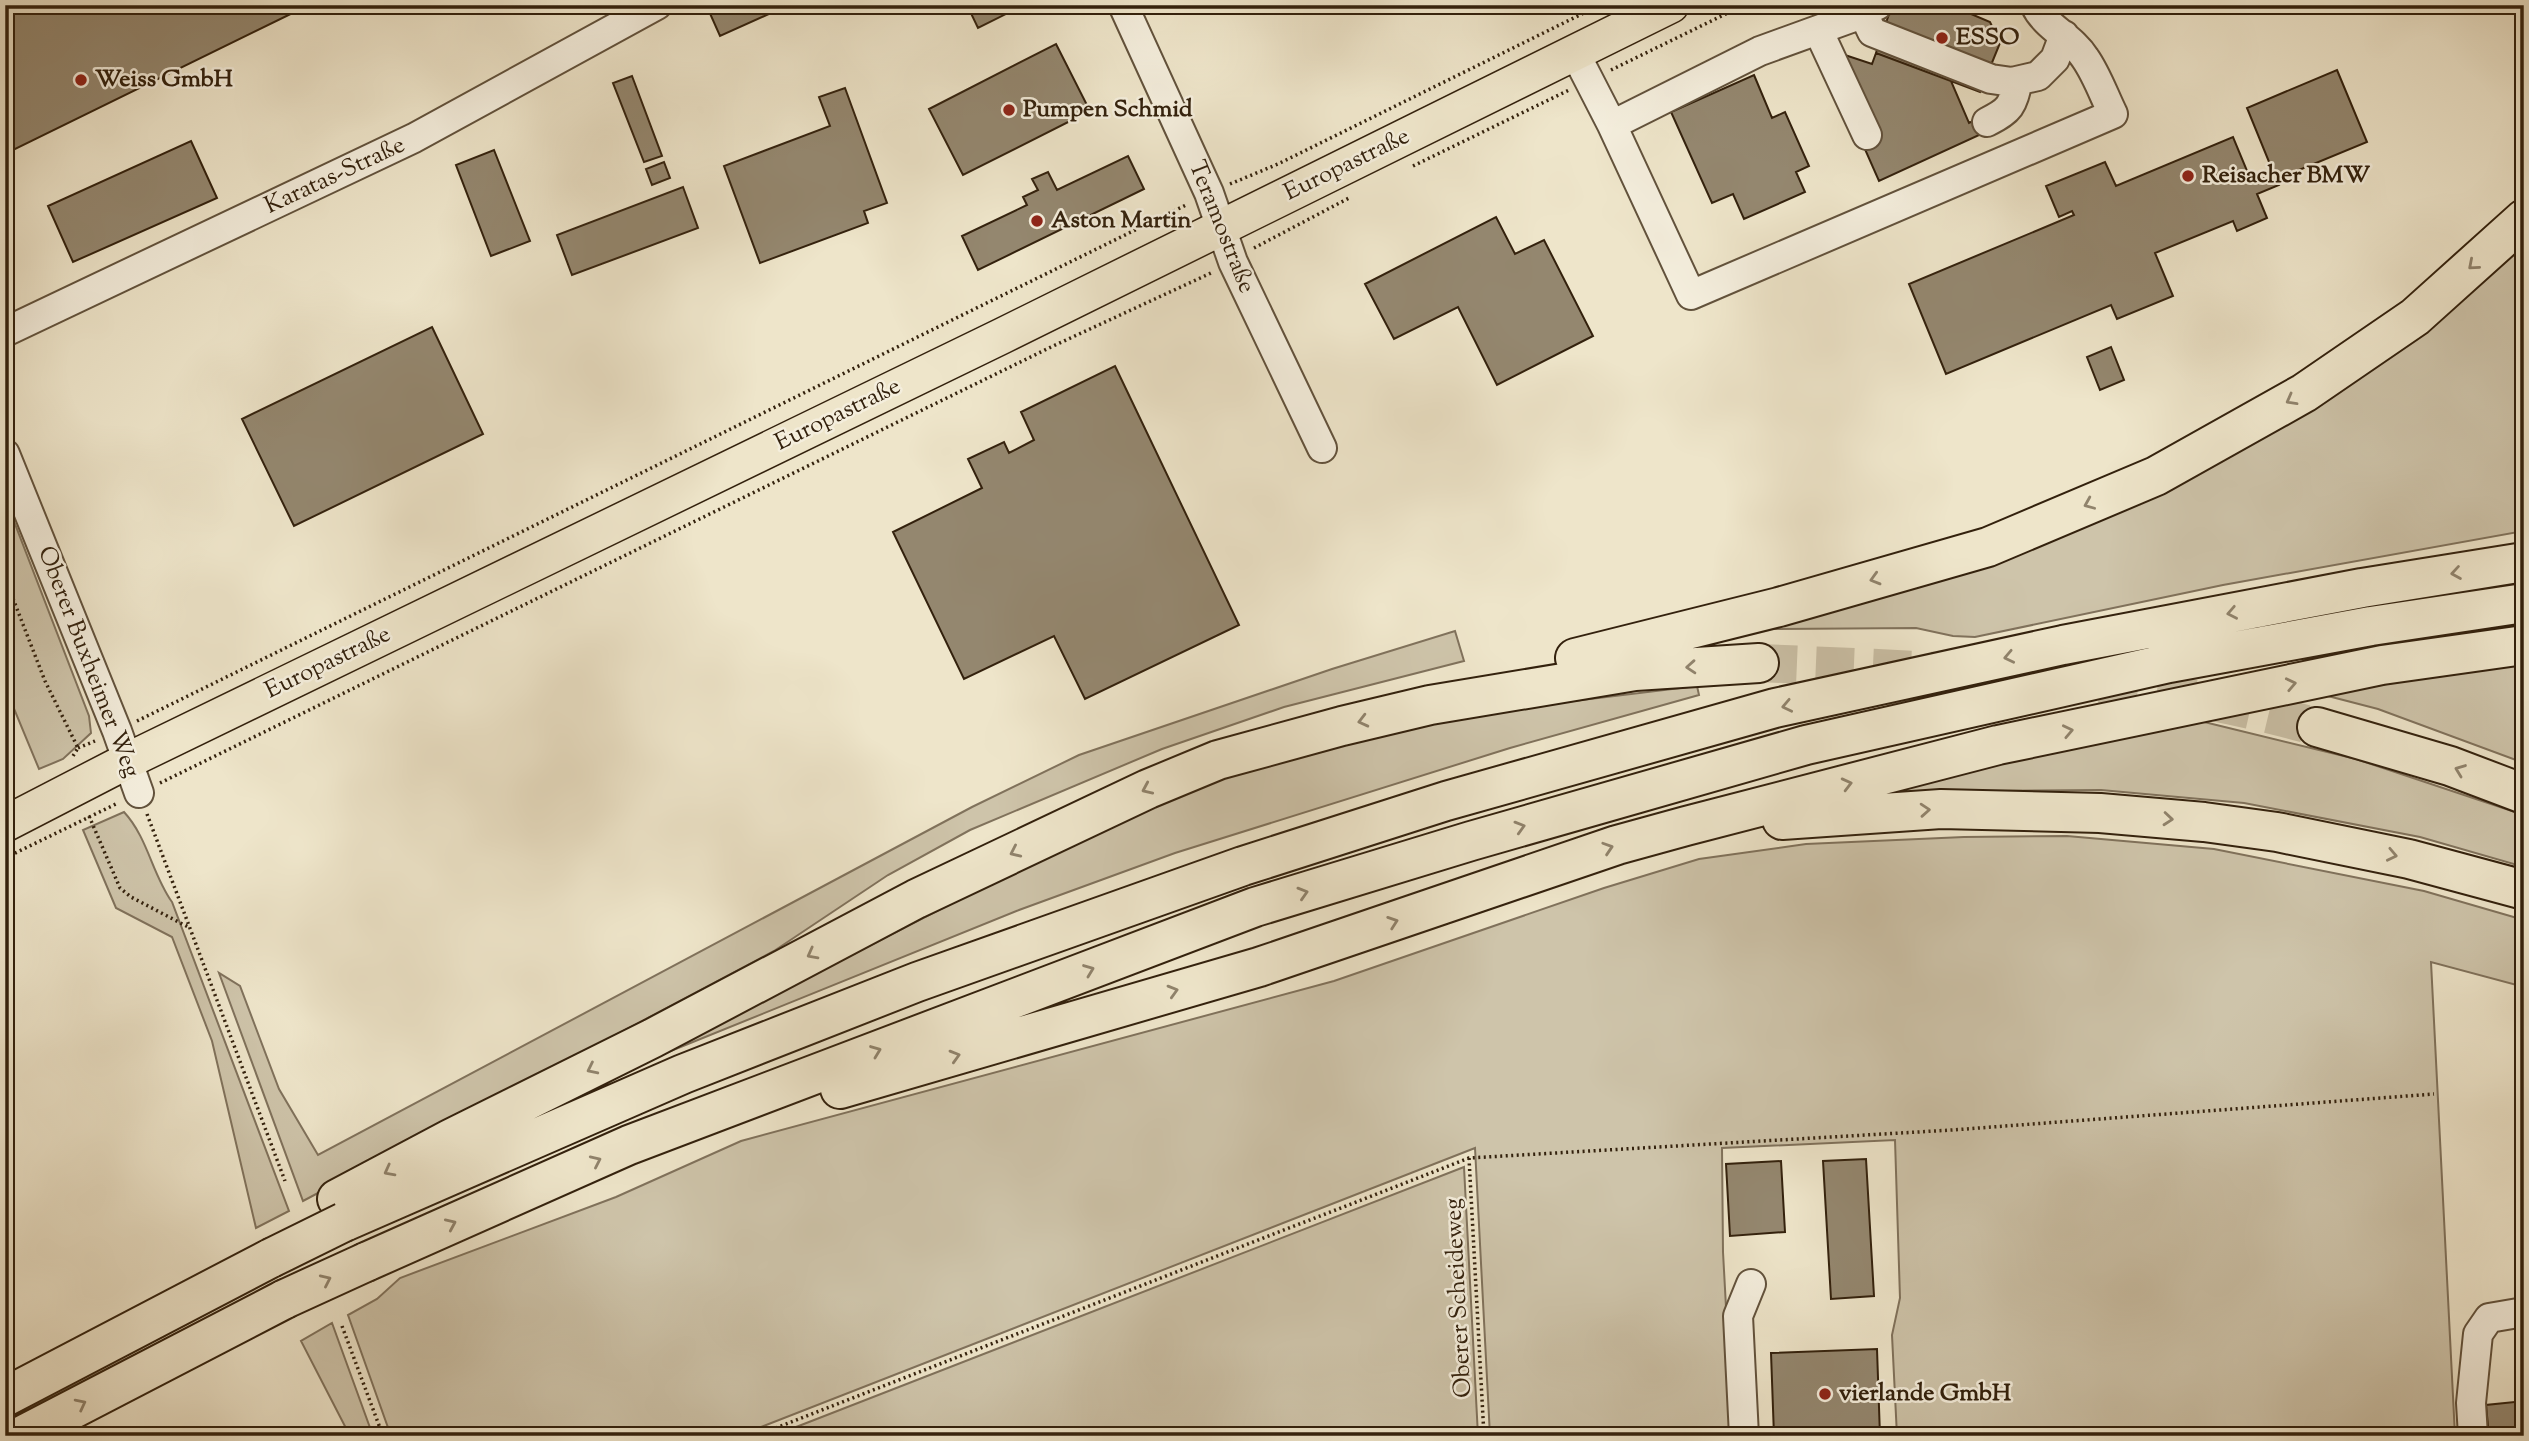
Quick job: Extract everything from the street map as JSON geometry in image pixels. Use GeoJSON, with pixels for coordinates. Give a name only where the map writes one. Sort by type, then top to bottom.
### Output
{"type":"FeatureCollection","features":[{"type":"Feature","properties":{"kind":"highway"},"geometry":{"type":"LineString","coordinates":[[1430,705],[1554,663],[1779,607],[1988,547],[2156,476],[2304,393],[2415,317],[2524,219]]}},
{"type":"Feature","properties":{"kind":"highway"},"geometry":{"type":"LineString","coordinates":[[5,1397],[128,1331],[269,1247],[341,1210],[917,982],[1243,866],[1446,801],[1788,705],[2063,645],[2362,587],[2524,562]]}},
{"type":"Feature","properties":{"kind":"highway"},"geometry":{"type":"LineString","coordinates":[[21,1436],[285,1299],[629,1145],[1255,907],[1471,841],[1805,745],[2169,663],[2371,626],[2524,603]]}},
{"type":"Feature","properties":{"kind":"highway"},"geometry":{"type":"LineString","coordinates":[[629,1145],[762,1112],[1259,967],[1605,849],[1686,826],[1998,746],[2382,665],[2524,645]]}},
{"type":"Feature","properties":{"kind":"highway"},"geometry":{"type":"LineString","coordinates":[[341,1210],[450,1139],[653,1038],[916,899],[1148,789],[1218,760],[1430,705],[1635,671],[1759,663]]}},
{"type":"Feature","properties":{"kind":"highway"},"geometry":{"type":"LineString","coordinates":[[2317,727],[2450,766],[2524,794]]}},
{"type":"Feature","properties":{"kind":"highway"},"geometry":{"type":"LineString","coordinates":[[1686,826],[1941,809],[2100,813],[2204,822],[2277,832],[2409,859],[2524,890]]}},
{"type":"Feature","properties":{"kind":"main road","name":"Europastraße"},"geometry":{"type":"LineString","coordinates":[[5,824],[128,761],[1002,336],[1220,226],[1582,67],[1671,5]]}},
{"type":"Feature","properties":{"kind":"street","name":"Karatas-Straße"},"geometry":{"type":"LineString","coordinates":[[5,332],[414,138],[657,5]]}},
{"type":"Feature","properties":{"kind":"street","name":"Teramostraße"},"geometry":{"type":"LineString","coordinates":[[1123,5],[1209,193],[1233,262],[1322,448]]}},
{"type":"Feature","properties":{"kind":"street"},"geometry":{"type":"LineString","coordinates":[[1582,67],[1691,295],[2113,114],[2085,57],[2064,35],[2050,26],[2035,5]]}},
{"type":"Feature","properties":{"kind":"street"},"geometry":{"type":"LineString","coordinates":[[1612,125],[1760,51],[1871,9],[1872,32],[1991,79],[2018,81],[2038,76],[2055,58],[2064,35]]}},
{"type":"Feature","properties":{"kind":"street"},"geometry":{"type":"LineString","coordinates":[[1818,30],[1867,135]]}},
{"type":"Feature","properties":{"kind":"street"},"geometry":{"type":"LineString","coordinates":[[1987,122],[2005,113],[2012,105],[2018,81]]}},
{"type":"Feature","properties":{"kind":"street","name":"Oberer Buxheimer Weg"},"geometry":{"type":"LineString","coordinates":[[5,454],[128,761]]}},
{"type":"Feature","properties":{"kind":"street"},"geometry":{"type":"LineString","coordinates":[[1744,1436],[1738,1316],[1751,1284]]}},
{"type":"Feature","properties":{"kind":"street"},"geometry":{"type":"LineString","coordinates":[[2473,1436],[2471,1403],[2478,1334],[2489,1318],[2524,1312]]}},
{"type":"Feature","properties":{"kind":"path"},"geometry":{"type":"LineString","coordinates":[[5,858],[128,761],[1209,193],[1303,152],[1600,5]]}},
{"type":"Feature","properties":{"kind":"path"},"geometry":{"type":"LineString","coordinates":[[1402,171],[1582,67],[1744,5]]}},
{"type":"Feature","properties":{"kind":"path"},"geometry":{"type":"LineString","coordinates":[[78,748],[128,761],[1051,347],[1233,262],[1261,243],[1353,195]]}},
{"type":"Feature","properties":{"kind":"path"},"geometry":{"type":"LineString","coordinates":[[128,761],[285,1181]]}},
{"type":"Feature","properties":{"kind":"path"},"geometry":{"type":"LineString","coordinates":[[755,1436],[1469,1158],[1952,1130],[2434,1094]]}},
{"type":"Feature","properties":{"kind":"path","name":"Oberer Scheideweg"},"geometry":{"type":"LineString","coordinates":[[1469,1158],[1484,1436]]}},
{"type":"Feature","properties":{"kind":"path"},"geometry":{"type":"LineString","coordinates":[[342,1326],[383,1436]]}},
{"type":"Feature","properties":{"kind":"shaded area"},"geometry":{"type":"Polygon","coordinates":[[[2524,240],[2524,531],[2223,585],[1975,637],[1953,636],[1916,628],[1762,629],[2084,523],[2524,240]]]}},
{"type":"Feature","properties":{"kind":"shaded area"},"geometry":{"type":"Polygon","coordinates":[[[5,498],[89,716],[91,733],[63,759],[39,769],[5,687],[5,498]]]}},
{"type":"Feature","properties":{"kind":"shaded area"},"geometry":{"type":"Polygon","coordinates":[[[1455,631],[1464,661],[1284,707],[1162,749],[970,830],[888,875],[774,951],[303,1201],[219,973],[240,986],[279,1089],[318,1155],[972,807],[1079,755],[1332,669],[1455,631]]]}},
{"type":"Feature","properties":{"kind":"shaded area"},"geometry":{"type":"Polygon","coordinates":[[[2524,660],[2524,763],[2378,709],[2324,695],[2524,660]]]}},
{"type":"Feature","properties":{"kind":"shaded area"},"geometry":{"type":"Polygon","coordinates":[[[1697,686],[1699,695],[1510,748],[1175,853],[1019,910],[646,1061],[993,882],[1154,805],[1249,769],[1384,734],[1508,709],[1697,686]]]}},
{"type":"Feature","properties":{"kind":"shaded area"},"geometry":{"type":"Polygon","coordinates":[[[2192,719],[2356,759],[2524,815],[2524,867],[2420,837],[2244,803],[2101,790],[1863,792],[2192,719]]]}},
{"type":"Feature","properties":{"kind":"shaded area"},"geometry":{"type":"Polygon","coordinates":[[[124,812],[139,833],[159,880],[172,902],[289,1211],[256,1228],[212,1041],[172,937],[116,908],[83,830],[124,812]]]}},
{"type":"Feature","properties":{"kind":"shaded area"},"geometry":{"type":"Polygon","coordinates":[[[2067,836],[2214,849],[2424,891],[2524,920],[2524,987],[2431,962],[2455,1436],[1897,1436],[1892,1335],[1900,1298],[1895,1140],[1722,1148],[1723,1252],[1733,1436],[1490,1436],[1475,1148],[738,1436],[391,1436],[348,1315],[377,1299],[400,1278],[616,1197],[741,1141],[1334,981],[1604,888],[1699,859],[1806,844],[1964,837],[2067,836]]]}},
{"type":"Feature","properties":{"kind":"shaded area"},"geometry":{"type":"Polygon","coordinates":[[[1464,1167],[1478,1436],[773,1436],[1464,1167]]]}},
{"type":"Feature","properties":{"kind":"shaded area"},"geometry":{"type":"Polygon","coordinates":[[[332,1323],[373,1436],[350,1436],[301,1341],[332,1323]]]}},
{"type":"Feature","properties":{"kind":"building","name":"Weiss GmbH"},"geometry":{"type":"Polygon","coordinates":[[[5,5],[309,5],[5,154],[5,5]]]}},
{"type":"Feature","properties":{"kind":"building"},"geometry":{"type":"Polygon","coordinates":[[[717,5],[779,5],[780,9],[720,36],[708,9],[717,5]]]}},
{"type":"Feature","properties":{"kind":"building"},"geometry":{"type":"Polygon","coordinates":[[[967,5],[1024,5],[978,28],[967,5]]]}},
{"type":"Feature","properties":{"kind":"building"},"geometry":{"type":"Polygon","coordinates":[[[1892,5],[1950,5],[1990,22],[2000,43],[1980,92],[1876,53],[1892,5]]]}},
{"type":"Feature","properties":{"kind":"building","name":"Pumpen Schmid"},"geometry":{"type":"Polygon","coordinates":[[[1056,44],[1090,111],[963,175],[929,109],[1056,44]]]}},
{"type":"Feature","properties":{"kind":"building"},"geometry":{"type":"Polygon","coordinates":[[[1876,53],[1951,81],[1969,123],[1984,116],[1990,130],[1879,181],[1860,138],[1842,54],[1872,64],[1876,53]]]}},
{"type":"Feature","properties":{"kind":"building"},"geometry":{"type":"Polygon","coordinates":[[[2337,70],[2367,142],[2277,179],[2279,185],[2257,194],[2267,218],[2237,231],[2233,221],[2155,253],[2173,296],[2117,319],[2111,305],[1946,374],[1909,284],[2074,215],[2072,211],[2059,217],[2046,186],[2105,162],[2116,186],[2233,137],[2252,183],[2274,174],[2247,108],[2337,70]]]}},
{"type":"Feature","properties":{"kind":"building"},"geometry":{"type":"Polygon","coordinates":[[[1754,75],[1772,118],[1785,112],[1809,166],[1796,172],[1805,192],[1744,219],[1733,194],[1712,203],[1671,112],[1754,75]]]}},
{"type":"Feature","properties":{"kind":"building"},"geometry":{"type":"Polygon","coordinates":[[[632,76],[662,156],[644,162],[613,83],[632,76]]]}},
{"type":"Feature","properties":{"kind":"building"},"geometry":{"type":"Polygon","coordinates":[[[845,88],[887,203],[864,211],[868,223],[760,263],[724,166],[830,126],[819,97],[845,88]]]}},
{"type":"Feature","properties":{"kind":"building"},"geometry":{"type":"Polygon","coordinates":[[[191,141],[217,198],[73,262],[48,206],[191,141]]]}},
{"type":"Feature","properties":{"kind":"building"},"geometry":{"type":"Polygon","coordinates":[[[494,150],[530,241],[491,256],[456,165],[494,150]]]}},
{"type":"Feature","properties":{"kind":"building","name":"Aston Martin"},"geometry":{"type":"Polygon","coordinates":[[[1128,156],[1144,189],[978,270],[962,236],[1027,205],[1023,197],[1038,190],[1032,179],[1048,172],[1057,190],[1128,156]]]}},
{"type":"Feature","properties":{"kind":"building"},"geometry":{"type":"Polygon","coordinates":[[[664,162],[670,178],[652,185],[646,169],[664,162]]]}},
{"type":"Feature","properties":{"kind":"building"},"geometry":{"type":"Polygon","coordinates":[[[683,187],[698,228],[572,275],[557,235],[683,187]]]}},
{"type":"Feature","properties":{"kind":"building"},"geometry":{"type":"Polygon","coordinates":[[[1496,217],[1515,254],[1544,240],[1593,336],[1497,385],[1458,307],[1394,339],[1365,284],[1496,217]]]}},
{"type":"Feature","properties":{"kind":"building"},"geometry":{"type":"Polygon","coordinates":[[[432,327],[483,434],[294,526],[242,419],[432,327]]]}},
{"type":"Feature","properties":{"kind":"building"},"geometry":{"type":"Polygon","coordinates":[[[2111,347],[2124,380],[2100,390],[2087,357],[2111,347]]]}},
{"type":"Feature","properties":{"kind":"building"},"geometry":{"type":"Polygon","coordinates":[[[1115,366],[1239,625],[1085,699],[1054,636],[964,679],[893,532],[982,488],[968,459],[1004,442],[1009,453],[1034,440],[1021,412],[1115,366]]]}},
{"type":"Feature","properties":{"kind":"building"},"geometry":{"type":"Polygon","coordinates":[[[1866,1159],[1874,1296],[1831,1299],[1823,1161],[1866,1159]]]}},
{"type":"Feature","properties":{"kind":"building"},"geometry":{"type":"Polygon","coordinates":[[[1781,1161],[1785,1232],[1730,1236],[1726,1164],[1781,1161]]]}},
{"type":"Feature","properties":{"kind":"building","name":"vierlande GmbH"},"geometry":{"type":"Polygon","coordinates":[[[1877,1349],[1880,1436],[1774,1436],[1771,1353],[1877,1349]]]}},
{"type":"Feature","properties":{"kind":"building"},"geometry":{"type":"Polygon","coordinates":[[[2524,1401],[2524,1436],[2489,1436],[2486,1405],[2524,1401]]]}},
{"type":"Feature","properties":{"kind":"tunnel"},"geometry":{"type":"LineString","coordinates":[[1759,663],[1970,673],[2110,686],[2180,696],[2317,727]]}},
{"type":"Feature","properties":{"kind":"place","name":"ESSO"},"geometry":{"type":"Point","coordinates":[1942,38]}},
{"type":"Feature","properties":{"kind":"place","name":"Weiss GmbH"},"geometry":{"type":"Point","coordinates":[81,80]}},
{"type":"Feature","properties":{"kind":"place","name":"Pumpen Schmid"},"geometry":{"type":"Point","coordinates":[1009,110]}},
{"type":"Feature","properties":{"kind":"place","name":"Reisacher BMW"},"geometry":{"type":"Point","coordinates":[2188,176]}},
{"type":"Feature","properties":{"kind":"place","name":"Aston Martin"},"geometry":{"type":"Point","coordinates":[1037,221]}},
{"type":"Feature","properties":{"kind":"place","name":"vierlande GmbH"},"geometry":{"type":"Point","coordinates":[1825,1394]}}]}
